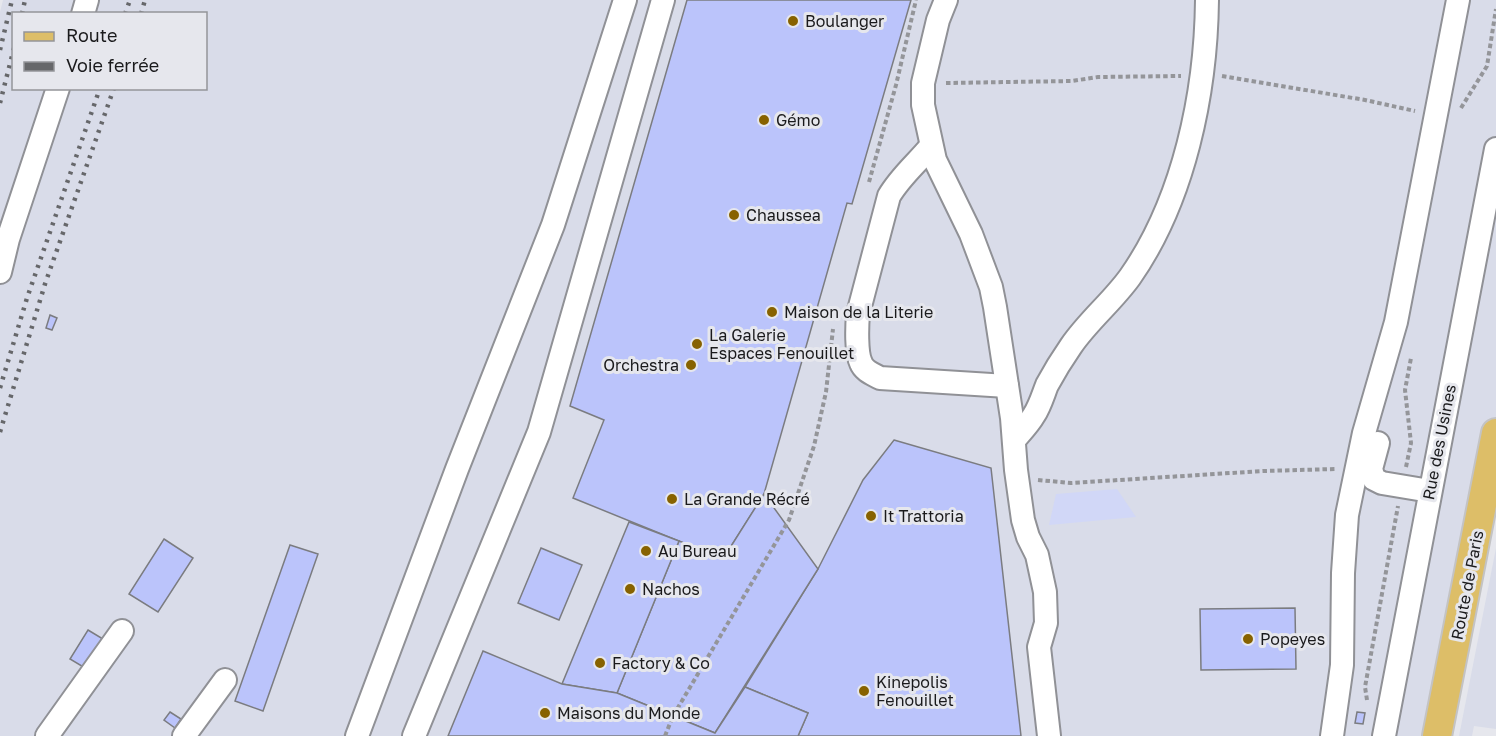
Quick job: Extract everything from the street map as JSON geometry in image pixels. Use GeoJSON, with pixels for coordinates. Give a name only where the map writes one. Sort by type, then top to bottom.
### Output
{"type":"FeatureCollection","features":[{"type":"Feature","properties":{"kind":"main road","name":"Route de Paris"},"geometry":{"type":"LineString","coordinates":[[1437,736],[1493,467],[1496,433]]}},
{"type":"Feature","properties":{"kind":"street"},"geometry":{"type":"LineString","coordinates":[[357,736],[461,459],[553,225],[625,0]]}},
{"type":"Feature","properties":{"kind":"street"},"geometry":{"type":"LineString","coordinates":[[414,736],[539,432],[663,0]]}},
{"type":"Feature","properties":{"kind":"street"},"geometry":{"type":"LineString","coordinates":[[946,0],[938,20],[923,83],[923,105],[931,146],[939,170],[971,234],[991,287],[999,327],[1023,520],[1037,555],[1045,592],[1046,623],[1039,647],[1049,736]]}},
{"type":"Feature","properties":{"kind":"street"},"geometry":{"type":"LineString","coordinates":[[1014,440],[1034,415],[1054,373],[1072,345],[1130,277],[1149,245],[1168,203],[1197,109],[1207,33],[1207,0]]}},
{"type":"Feature","properties":{"kind":"street"},"geometry":{"type":"LineString","coordinates":[[1332,736],[1342,665],[1344,541],[1350,503],[1396,322],[1458,0]]}},
{"type":"Feature","properties":{"kind":"street"},"geometry":{"type":"LineString","coordinates":[[0,272],[8,239],[57,90]]}},
{"type":"Feature","properties":{"kind":"street"},"geometry":{"type":"LineString","coordinates":[[931,146],[899,179],[889,196],[858,315],[861,364],[868,372],[880,378],[1007,386]]}},
{"type":"Feature","properties":{"kind":"street","name":"Rue des Usines"},"geometry":{"type":"LineString","coordinates":[[1384,736],[1496,148]]}},
{"type":"Feature","properties":{"kind":"street"},"geometry":{"type":"LineString","coordinates":[[1380,380],[1384,409],[1371,469],[1374,479],[1401,494]]}},
{"type":"Feature","properties":{"kind":"street"},"geometry":{"type":"LineString","coordinates":[[1350,503],[1358,497],[1369,495],[1401,494],[1429,498]]}},
{"type":"Feature","properties":{"kind":"street"},"geometry":{"type":"LineString","coordinates":[[47,736],[122,631]]}},
{"type":"Feature","properties":{"kind":"street"},"geometry":{"type":"LineString","coordinates":[[184,736],[225,680]]}},
{"type":"Feature","properties":{"kind":"path"},"geometry":{"type":"LineString","coordinates":[[868,186],[896,85],[916,0]]}},
{"type":"Feature","properties":{"kind":"path"},"geometry":{"type":"LineString","coordinates":[[1459,110],[1487,66],[1496,9]]}},
{"type":"Feature","properties":{"kind":"path"},"geometry":{"type":"LineString","coordinates":[[665,736],[674,716],[789,520],[814,446],[826,392],[833,321]]}},
{"type":"Feature","properties":{"kind":"path"},"geometry":{"type":"LineString","coordinates":[[1369,711],[1365,687],[1411,443],[1405,390],[1412,355]]}},
{"type":"Feature","properties":{"kind":"path"},"geometry":{"type":"LineString","coordinates":[[1016,470],[1035,479],[1071,483],[1263,471],[1357,469]]}},
{"type":"Feature","properties":{"kind":"shaded area"},"geometry":{"type":"Polygon","coordinates":[[[3,0],[1496,0],[1496,433],[1435,736],[0,736],[0,12],[3,0]]]}},
{"type":"Feature","properties":{"kind":"shaded area"},"geometry":{"type":"Polygon","coordinates":[[[1117,489],[1136,517],[1049,525],[1056,494],[1117,489]]]}},
{"type":"Feature","properties":{"kind":"shaded area"},"geometry":{"type":"Polygon","coordinates":[[[1496,548],[1496,729],[1474,726],[1472,736],[1459,736],[1496,548]]]}},
{"type":"Feature","properties":{"kind":"building"},"geometry":{"type":"Polygon","coordinates":[[[687,0],[911,0],[852,204],[847,203],[764,494],[723,559],[573,498],[604,420],[570,406],[687,0]]]}},
{"type":"Feature","properties":{"kind":"building"},"geometry":{"type":"Polygon","coordinates":[[[50,315],[57,318],[52,330],[46,328],[50,315]]]}},
{"type":"Feature","properties":{"kind":"building"},"geometry":{"type":"Polygon","coordinates":[[[894,440],[991,468],[1021,736],[798,736],[808,713],[745,687],[818,569],[863,480],[894,440]]]}},
{"type":"Feature","properties":{"kind":"building"},"geometry":{"type":"Polygon","coordinates":[[[764,494],[818,569],[715,733],[617,693],[679,541],[723,559],[764,494]]]}},
{"type":"Feature","properties":{"kind":"building"},"geometry":{"type":"Polygon","coordinates":[[[629,522],[679,541],[617,693],[562,684],[629,522]]]}},
{"type":"Feature","properties":{"kind":"building"},"geometry":{"type":"Polygon","coordinates":[[[164,539],[193,558],[158,612],[129,594],[164,539]]]}},
{"type":"Feature","properties":{"kind":"building"},"geometry":{"type":"Polygon","coordinates":[[[290,545],[318,554],[263,711],[235,701],[290,545]]]}},
{"type":"Feature","properties":{"kind":"building"},"geometry":{"type":"Polygon","coordinates":[[[541,548],[582,565],[559,620],[518,603],[541,548]]]}},
{"type":"Feature","properties":{"kind":"building","name":"Popeyes"},"geometry":{"type":"Polygon","coordinates":[[[1295,608],[1296,669],[1201,670],[1200,609],[1295,608]]]}},
{"type":"Feature","properties":{"kind":"building"},"geometry":{"type":"Polygon","coordinates":[[[88,630],[103,639],[85,668],[70,659],[88,630]]]}},
{"type":"Feature","properties":{"kind":"building"},"geometry":{"type":"Polygon","coordinates":[[[483,651],[562,684],[617,693],[715,733],[745,687],[808,713],[798,736],[448,736],[483,651]]]}},
{"type":"Feature","properties":{"kind":"building"},"geometry":{"type":"Polygon","coordinates":[[[170,712],[181,719],[175,728],[164,720],[170,712]]]}},
{"type":"Feature","properties":{"kind":"building"},"geometry":{"type":"Polygon","coordinates":[[[1357,712],[1365,713],[1363,724],[1355,723],[1357,712]]]}},
{"type":"Feature","properties":{"kind":"railway"},"geometry":{"type":"LineString","coordinates":[[0,50],[12,0]]}},
{"type":"Feature","properties":{"kind":"railway"},"geometry":{"type":"LineString","coordinates":[[22,12],[25,0]]}},
{"type":"Feature","properties":{"kind":"railway"},"geometry":{"type":"LineString","coordinates":[[126,12],[130,0]]}},
{"type":"Feature","properties":{"kind":"railway"},"geometry":{"type":"LineString","coordinates":[[142,12],[145,0]]}},
{"type":"Feature","properties":{"kind":"railway"},"geometry":{"type":"LineString","coordinates":[[0,103],[12,56]]}},
{"type":"Feature","properties":{"kind":"railway"},"geometry":{"type":"LineString","coordinates":[[0,388],[27,298],[99,90]]}},
{"type":"Feature","properties":{"kind":"railway"},"geometry":{"type":"LineString","coordinates":[[0,432],[45,284],[113,90]]}},
{"type":"Feature","properties":{"kind":"place","name":"Boulanger"},"geometry":{"type":"Point","coordinates":[793,21]}},
{"type":"Feature","properties":{"kind":"place","name":"Gémo"},"geometry":{"type":"Point","coordinates":[764,120]}},
{"type":"Feature","properties":{"kind":"place","name":"Chaussea"},"geometry":{"type":"Point","coordinates":[734,215]}},
{"type":"Feature","properties":{"kind":"place","name":"Maison de la Literie"},"geometry":{"type":"Point","coordinates":[772,312]}},
{"type":"Feature","properties":{"kind":"place","name":"La Galerie Espaces Fenouillet"},"geometry":{"type":"Point","coordinates":[697,344]}},
{"type":"Feature","properties":{"kind":"place","name":"Orchestra"},"geometry":{"type":"Point","coordinates":[691,365]}},
{"type":"Feature","properties":{"kind":"place","name":"La Grande Récré"},"geometry":{"type":"Point","coordinates":[672,499]}},
{"type":"Feature","properties":{"kind":"place","name":"It Trattoria"},"geometry":{"type":"Point","coordinates":[871,516]}},
{"type":"Feature","properties":{"kind":"place","name":"Au Bureau"},"geometry":{"type":"Point","coordinates":[646,551]}},
{"type":"Feature","properties":{"kind":"place","name":"Nachos"},"geometry":{"type":"Point","coordinates":[630,589]}},
{"type":"Feature","properties":{"kind":"place","name":"Popeyes"},"geometry":{"type":"Point","coordinates":[1248,639]}},
{"type":"Feature","properties":{"kind":"place","name":"Factory & Co"},"geometry":{"type":"Point","coordinates":[600,663]}},
{"type":"Feature","properties":{"kind":"place","name":"Kinepolis Fenouillet"},"geometry":{"type":"Point","coordinates":[864,691]}},
{"type":"Feature","properties":{"kind":"place","name":"Maisons du Monde"},"geometry":{"type":"Point","coordinates":[545,713]}}]}
